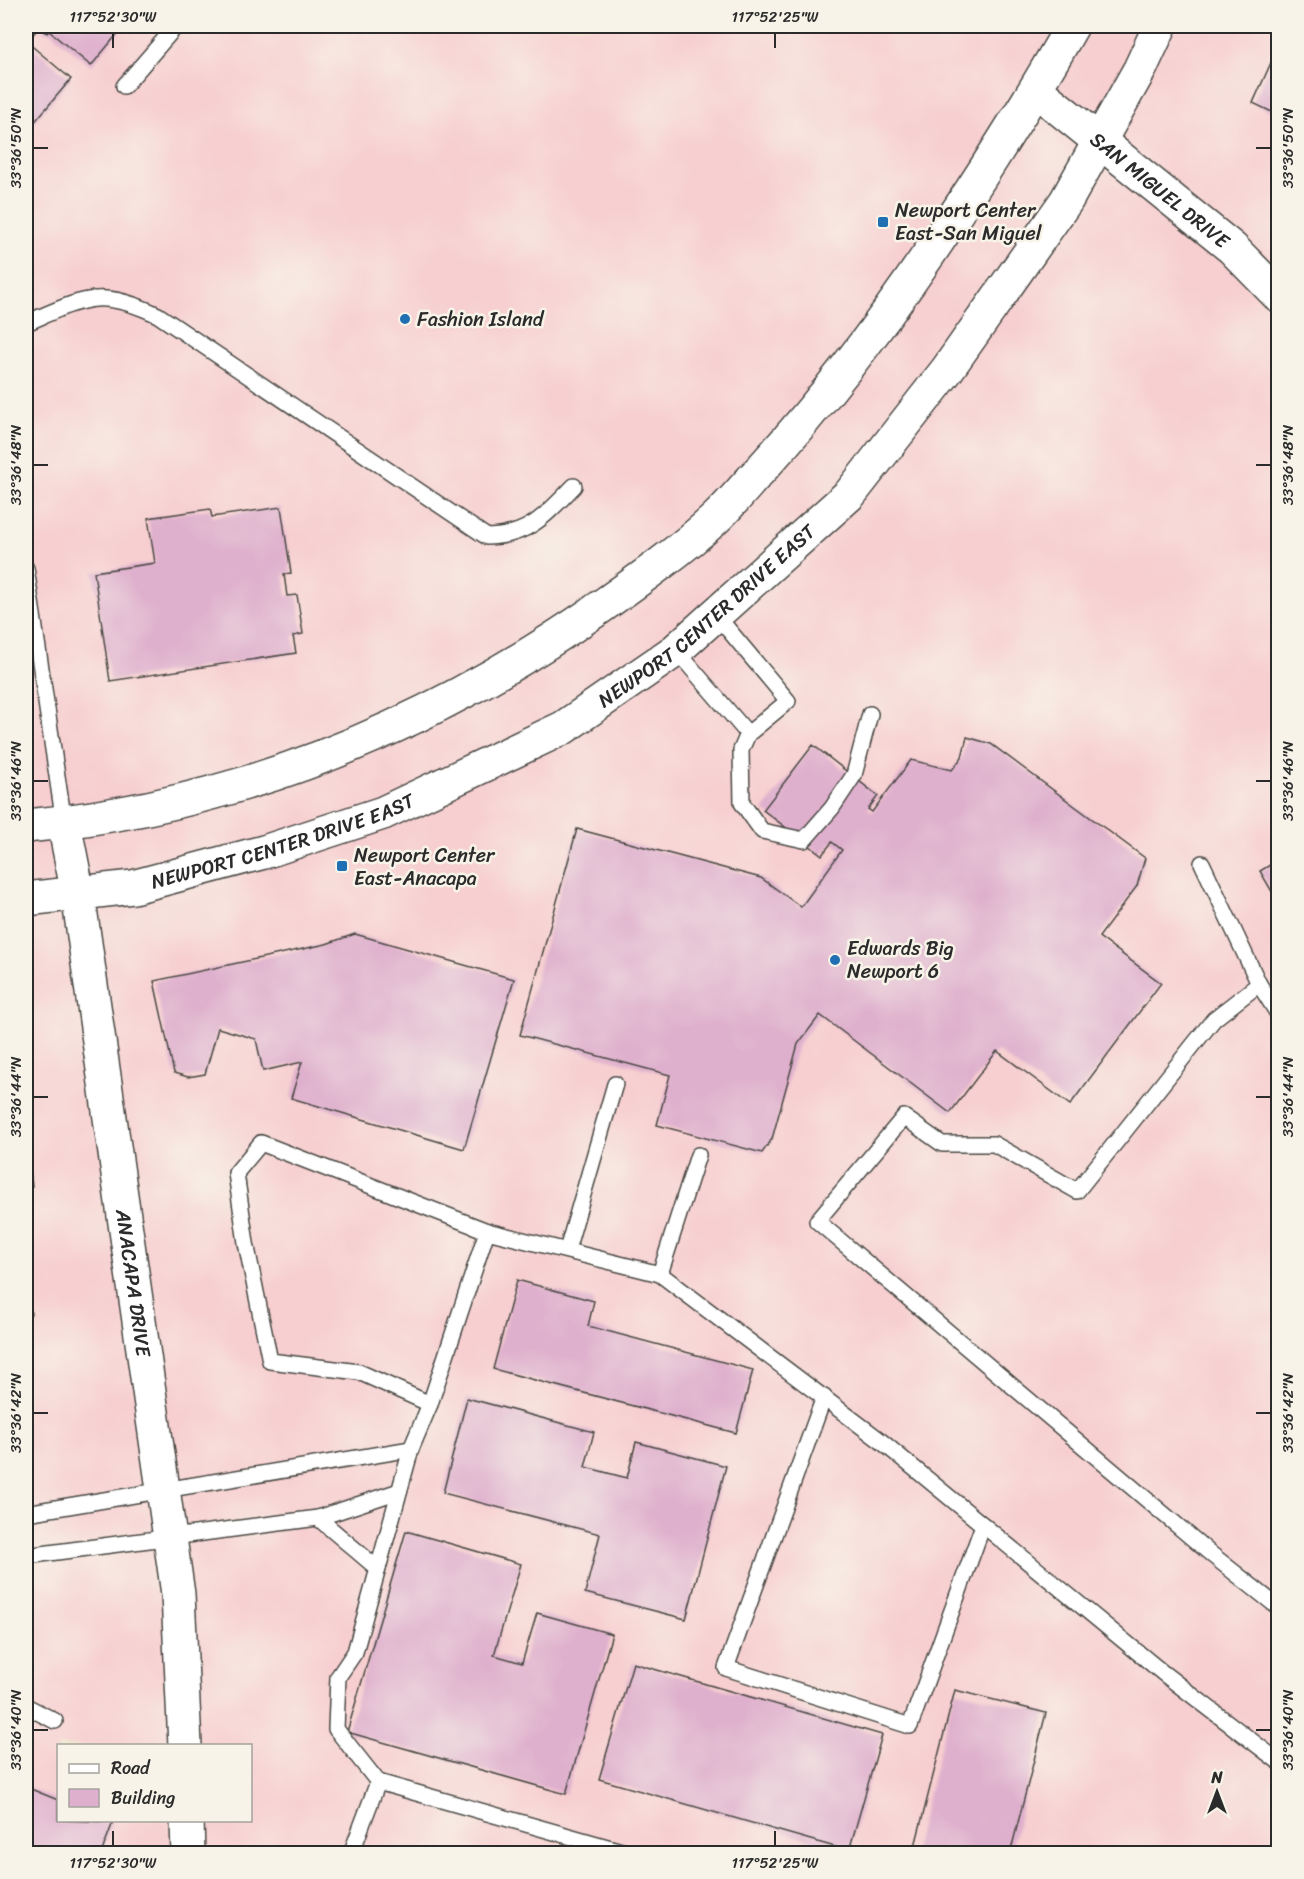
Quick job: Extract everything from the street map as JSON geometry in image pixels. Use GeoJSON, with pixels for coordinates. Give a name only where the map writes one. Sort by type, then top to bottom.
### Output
{"type":"FeatureCollection","features":[{"type":"Feature","properties":{"kind":"main road"},"geometry":{"type":"LineString","coordinates":[[26,826],[64,823],[126,813],[279,774],[411,720],[531,655],[638,581],[716,518],[809,417],[882,324],[1005,142],[1072,26]]}},
{"type":"Feature","properties":{"kind":"main road","name":"NEWPORT CENTER DRIVE EAST"},"geometry":{"type":"LineString","coordinates":[[26,899],[133,887],[264,852],[383,813],[563,728],[676,650],[717,616],[850,494],[974,333],[1066,201],[1140,69],[1160,26]]}},
{"type":"Feature","properties":{"kind":"main road","name":"SAN MIGUEL DRIVE"},"geometry":{"type":"LineString","coordinates":[[1036,90],[1232,248],[1278,295]]}},
{"type":"Feature","properties":{"kind":"main road","name":"ANACAPA DRIVE"},"geometry":{"type":"LineString","coordinates":[[64,823],[78,894],[161,1491],[178,1594],[185,1744]]}},
{"type":"Feature","properties":{"kind":"main road"},"geometry":{"type":"LineString","coordinates":[[187,1822],[188,1854]]}},
{"type":"Feature","properties":{"kind":"lane"},"geometry":{"type":"LineString","coordinates":[[124,86],[176,26]]}},
{"type":"Feature","properties":{"kind":"lane"},"geometry":{"type":"LineString","coordinates":[[26,323],[78,301],[106,297],[133,303],[158,315],[487,537],[509,536],[534,524],[574,486]]}},
{"type":"Feature","properties":{"kind":"lane"},"geometry":{"type":"LineString","coordinates":[[26,568],[64,823]]}},
{"type":"Feature","properties":{"kind":"lane"},"geometry":{"type":"LineString","coordinates":[[717,616],[788,701],[748,734],[741,750],[742,804],[762,831],[804,840],[832,808],[854,775],[870,714]]}},
{"type":"Feature","properties":{"kind":"lane"},"geometry":{"type":"LineString","coordinates":[[676,650],[748,734]]}},
{"type":"Feature","properties":{"kind":"lane"},"geometry":{"type":"LineString","coordinates":[[1202,863],[1259,984],[1278,1014]]}},
{"type":"Feature","properties":{"kind":"lane"},"geometry":{"type":"LineString","coordinates":[[1259,984],[1215,1019],[1077,1191],[994,1144],[942,1144],[904,1117],[817,1221],[1211,1554],[1278,1607]]}},
{"type":"Feature","properties":{"kind":"lane"},"geometry":{"type":"LineString","coordinates":[[567,1250],[615,1084]]}},
{"type":"Feature","properties":{"kind":"lane"},"geometry":{"type":"LineString","coordinates":[[430,1404],[359,1372],[270,1361],[246,1243],[236,1173],[261,1143],[487,1230],[660,1274],[824,1397],[1163,1673],[1278,1761]]}},
{"type":"Feature","properties":{"kind":"lane"},"geometry":{"type":"LineString","coordinates":[[660,1274],[698,1155]]}},
{"type":"Feature","properties":{"kind":"lane"},"geometry":{"type":"LineString","coordinates":[[487,1230],[430,1404],[411,1449],[355,1652],[338,1677],[336,1729],[378,1782],[632,1854]]}},
{"type":"Feature","properties":{"kind":"lane"},"geometry":{"type":"LineString","coordinates":[[824,1397],[726,1668],[910,1726],[983,1526]]}},
{"type":"Feature","properties":{"kind":"lane"},"geometry":{"type":"LineString","coordinates":[[26,1513],[411,1449]]}},
{"type":"Feature","properties":{"kind":"lane"},"geometry":{"type":"LineString","coordinates":[[26,1556],[318,1518],[399,1491]]}},
{"type":"Feature","properties":{"kind":"lane"},"geometry":{"type":"LineString","coordinates":[[318,1518],[378,1569]]}},
{"type":"Feature","properties":{"kind":"lane"},"geometry":{"type":"LineString","coordinates":[[26,1706],[56,1721]]}},
{"type":"Feature","properties":{"kind":"lane"},"geometry":{"type":"LineString","coordinates":[[351,1854],[378,1782]]}},
{"type":"Feature","properties":{"kind":"shaded area"},"geometry":{"type":"Polygon","coordinates":[[[26,26],[1278,26],[1278,1853],[26,1854],[26,26]]]}},
{"type":"Feature","properties":{"kind":"building"},"geometry":{"type":"Polygon","coordinates":[[[26,26],[124,26],[91,66],[49,31],[47,33],[39,27],[27,42],[71,79],[32,125],[26,120],[26,26]]]}},
{"type":"Feature","properties":{"kind":"building"},"geometry":{"type":"Polygon","coordinates":[[[1278,47],[1278,115],[1253,103],[1278,47]]]}},
{"type":"Feature","properties":{"kind":"building"},"geometry":{"type":"Polygon","coordinates":[[[281,507],[291,573],[284,574],[287,596],[297,595],[303,634],[293,636],[296,653],[110,681],[94,572],[155,563],[148,518],[210,509],[212,517],[281,507]]]}},
{"type":"Feature","properties":{"kind":"building","name":"Edwards Big Newport 6"},"geometry":{"type":"Polygon","coordinates":[[[967,737],[991,744],[1145,858],[1137,886],[1099,937],[1161,983],[1070,1105],[997,1051],[950,1113],[820,1015],[798,1044],[772,1139],[762,1153],[657,1125],[670,1075],[520,1035],[577,829],[761,878],[801,907],[842,850],[832,842],[822,855],[763,810],[813,745],[878,796],[868,809],[872,812],[911,760],[952,770],[962,757],[967,737]]]}},
{"type":"Feature","properties":{"kind":"building"},"geometry":{"type":"Polygon","coordinates":[[[1278,860],[1278,902],[1260,871],[1278,860]]]}},
{"type":"Feature","properties":{"kind":"building"},"geometry":{"type":"Polygon","coordinates":[[[355,934],[514,979],[464,1149],[291,1098],[302,1062],[263,1071],[256,1039],[218,1028],[205,1074],[188,1077],[174,1073],[154,981],[326,944],[355,934]]]}},
{"type":"Feature","properties":{"kind":"building"},"geometry":{"type":"Polygon","coordinates":[[[26,1136],[32,1187],[26,1188],[26,1136]]]}},
{"type":"Feature","properties":{"kind":"building"},"geometry":{"type":"Polygon","coordinates":[[[26,1274],[31,1314],[26,1314],[26,1274]]]}},
{"type":"Feature","properties":{"kind":"building"},"geometry":{"type":"Polygon","coordinates":[[[517,1280],[594,1301],[588,1326],[753,1370],[736,1433],[493,1369],[517,1280]]]}},
{"type":"Feature","properties":{"kind":"building"},"geometry":{"type":"Polygon","coordinates":[[[467,1398],[594,1432],[585,1467],[627,1478],[636,1442],[726,1466],[686,1619],[585,1593],[600,1534],[443,1493],[467,1398]]]}},
{"type":"Feature","properties":{"kind":"building"},"geometry":{"type":"Polygon","coordinates":[[[406,1531],[521,1564],[494,1655],[522,1663],[537,1613],[612,1634],[566,1794],[347,1732],[406,1531]]]}},
{"type":"Feature","properties":{"kind":"building"},"geometry":{"type":"Polygon","coordinates":[[[633,1663],[882,1735],[849,1851],[599,1779],[633,1663]]]}},
{"type":"Feature","properties":{"kind":"building"},"geometry":{"type":"Polygon","coordinates":[[[955,1690],[1046,1713],[1010,1854],[913,1854],[955,1690]]]}},
{"type":"Feature","properties":{"kind":"building"},"geometry":{"type":"Polygon","coordinates":[[[26,1787],[57,1800],[57,1822],[113,1822],[101,1854],[26,1854],[26,1787]]]}},
{"type":"Feature","properties":{"kind":"place","name":"Newport Center East-San Miguel"},"geometry":{"type":"Point","coordinates":[883,222]}},
{"type":"Feature","properties":{"kind":"place","name":"Fashion Island"},"geometry":{"type":"Point","coordinates":[405,319]}},
{"type":"Feature","properties":{"kind":"place","name":"Newport Center East-Anacapa"},"geometry":{"type":"Point","coordinates":[342,866]}},
{"type":"Feature","properties":{"kind":"place","name":"Edwards Big Newport 6"},"geometry":{"type":"Point","coordinates":[835,960]}}]}
